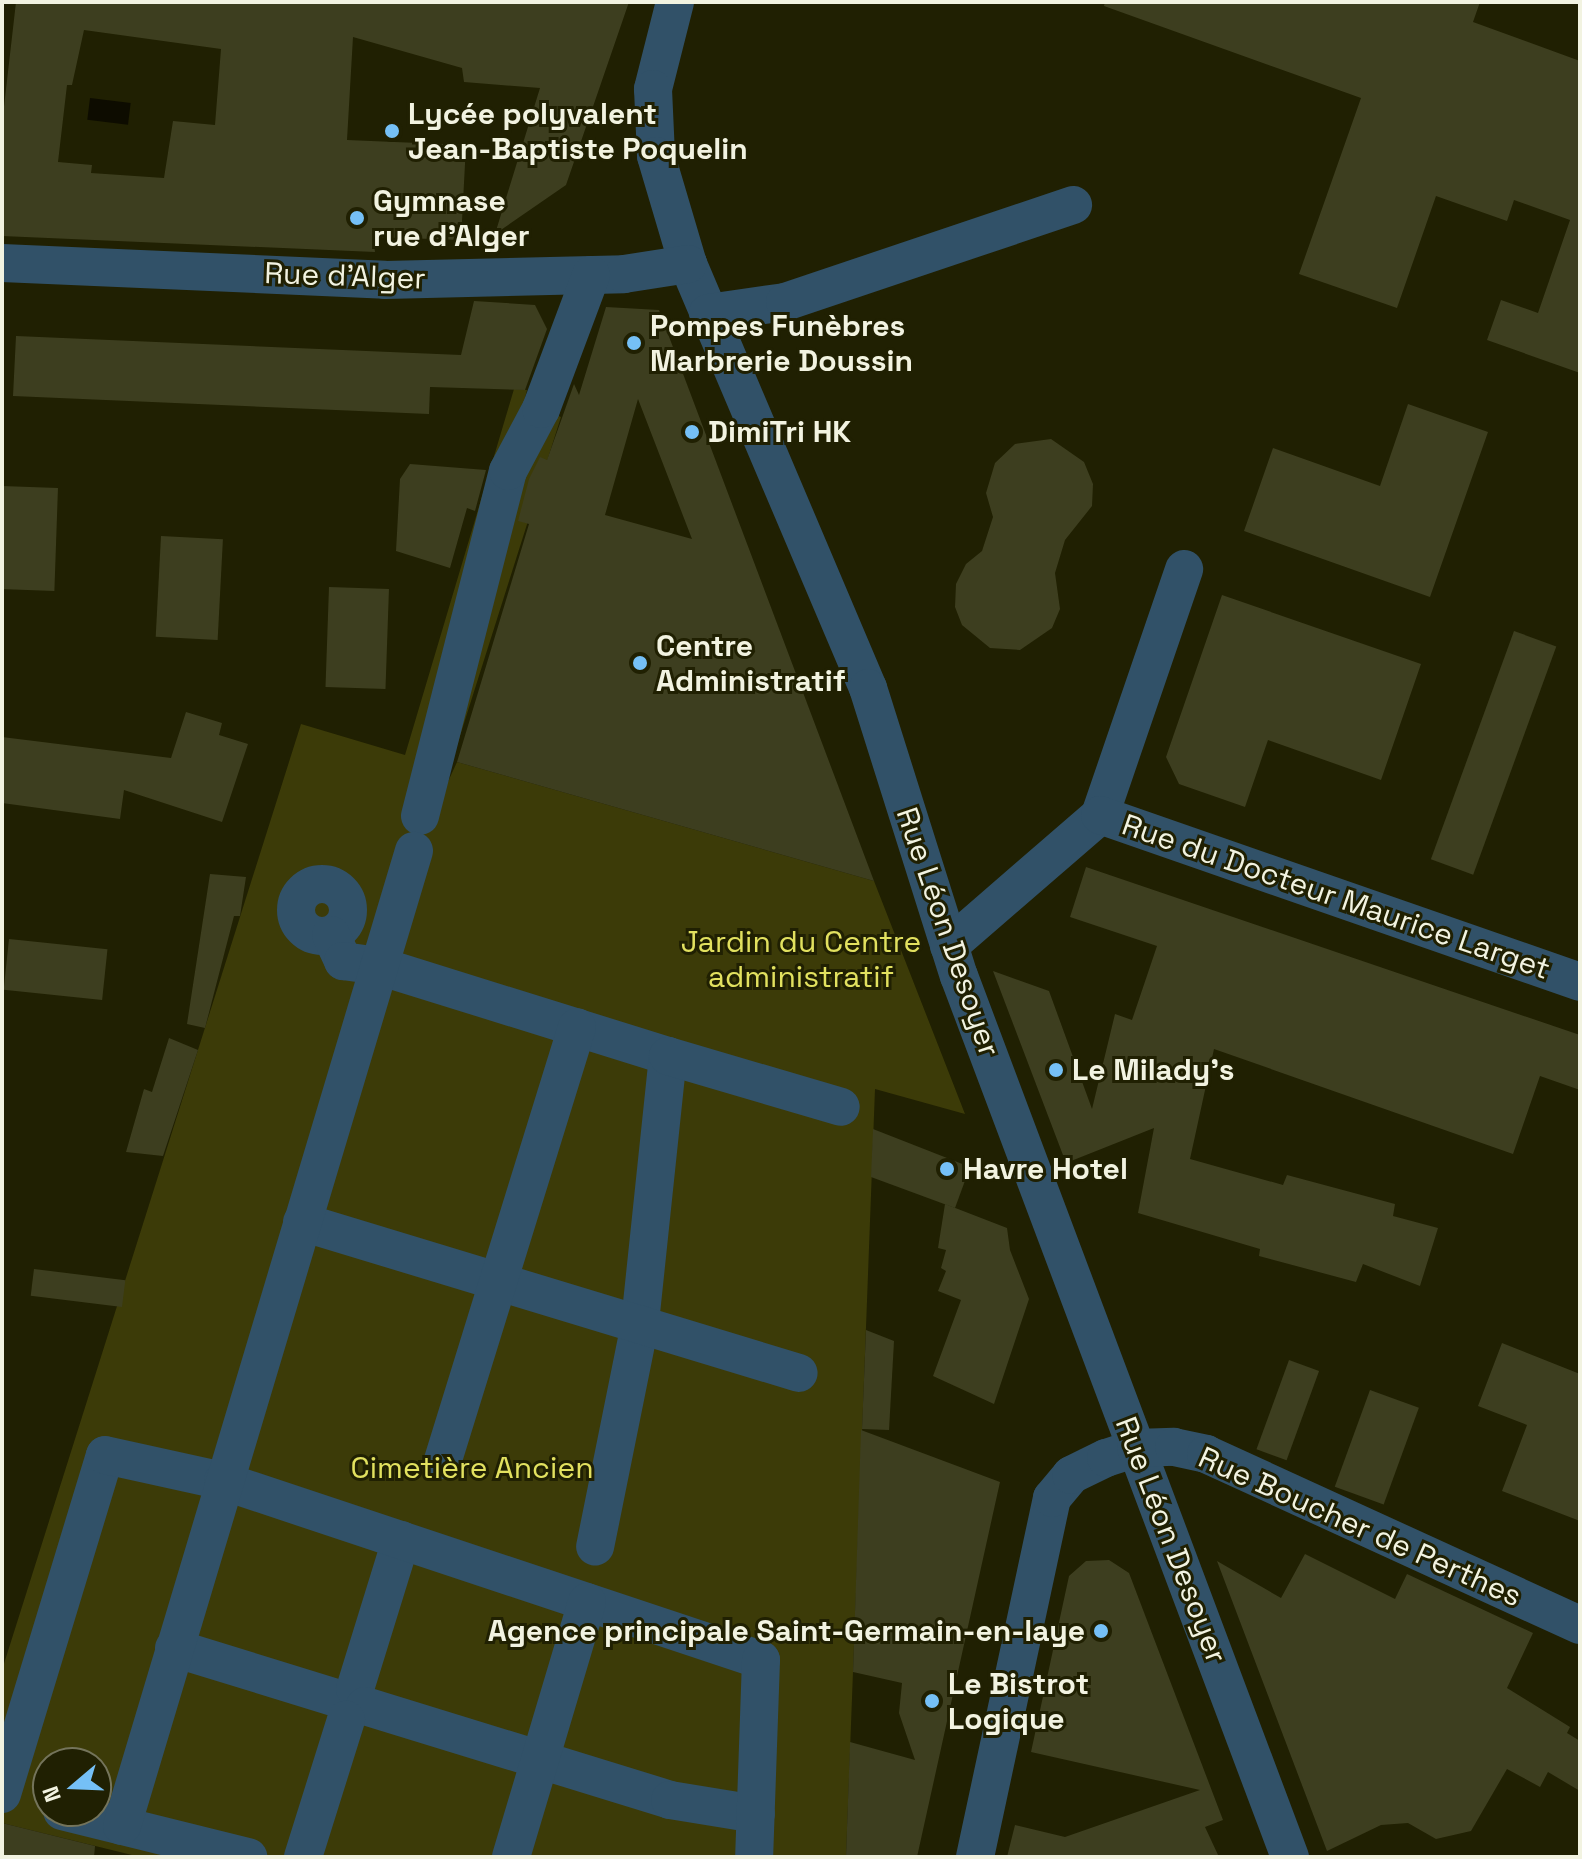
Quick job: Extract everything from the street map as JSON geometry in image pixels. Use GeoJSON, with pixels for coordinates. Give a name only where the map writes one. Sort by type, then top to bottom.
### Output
{"type":"FeatureCollection","features":[{"type":"Feature","properties":{"kind":"street","name":"Rue Léon Desoyer"},"geometry":{"type":"LineString","coordinates":[[675,2],[653,89],[656,156],[688,264],[868,688],[949,946],[1290,1857]]}},
{"type":"Feature","properties":{"kind":"street"},"geometry":{"type":"LineString","coordinates":[[708,313],[785,302],[1073,205]]}},
{"type":"Feature","properties":{"kind":"street","name":"Rue d'Alger"},"geometry":{"type":"LineString","coordinates":[[2,263],[385,280],[591,275],[688,264]]}},
{"type":"Feature","properties":{"kind":"street"},"geometry":{"type":"LineString","coordinates":[[122,1826],[417,834],[508,471],[541,409],[591,275]]}},
{"type":"Feature","properties":{"kind":"street"},"geometry":{"type":"LineString","coordinates":[[1100,815],[1184,569]]}},
{"type":"Feature","properties":{"kind":"street","name":"Rue du Docteur Maurice Larget"},"geometry":{"type":"LineString","coordinates":[[949,946],[1100,815],[1580,982]]}},
{"type":"Feature","properties":{"kind":"street"},"geometry":{"type":"LineString","coordinates":[[331,935],[343,961],[379,966],[841,1107]]}},
{"type":"Feature","properties":{"kind":"street"},"geometry":{"type":"LineString","coordinates":[[443,1460],[577,1027]]}},
{"type":"Feature","properties":{"kind":"street"},"geometry":{"type":"LineString","coordinates":[[595,1547],[640,1324],[668,1056]]}},
{"type":"Feature","properties":{"kind":"street"},"geometry":{"type":"LineString","coordinates":[[302,1222],[799,1373]]}},
{"type":"Feature","properties":{"kind":"street","name":"Rue Boucher de Perthes"},"geometry":{"type":"LineString","coordinates":[[1136,1448],[1174,1447],[1206,1454],[1580,1625]]}},
{"type":"Feature","properties":{"kind":"street"},"geometry":{"type":"LineString","coordinates":[[975,1857],[1052,1498],[1071,1475],[1136,1448]]}},
{"type":"Feature","properties":{"kind":"street"},"geometry":{"type":"LineString","coordinates":[[32,1803],[2,1795],[105,1455],[223,1481],[761,1660],[754,1857]]}},
{"type":"Feature","properties":{"kind":"street"},"geometry":{"type":"LineString","coordinates":[[303,1857],[401,1540]]}},
{"type":"Feature","properties":{"kind":"street"},"geometry":{"type":"LineString","coordinates":[[511,1857],[587,1602]]}},
{"type":"Feature","properties":{"kind":"street"},"geometry":{"type":"LineString","coordinates":[[174,1648],[670,1800],[756,1814]]}},
{"type":"Feature","properties":{"kind":"street"},"geometry":{"type":"LineString","coordinates":[[112,1824],[248,1857]]}},
{"type":"Feature","properties":{"kind":"green space","name":"Cimetière Ancien"},"geometry":{"type":"Polygon","coordinates":[[[514,389],[527,390],[524,402],[561,417],[440,799],[457,762],[874,881],[965,1114],[875,1089],[846,1857],[140,1857],[2,1823],[2,1670],[301,724],[405,755],[514,389]]]}},
{"type":"Feature","properties":{"kind":"shaded area"},"geometry":{"type":"Polygon","coordinates":[[[90,98],[131,103],[128,125],[87,120],[90,98]]]}},
{"type":"Feature","properties":{"kind":"building","name":"Lycée polyvalent Jean-Baptiste Poquelin"},"geometry":{"type":"Polygon","coordinates":[[[16,2],[629,2],[566,185],[495,234],[540,88],[464,82],[462,68],[353,37],[347,140],[466,145],[461,240],[373,237],[375,252],[2,236],[2,124],[16,2]],[[84,30],[72,85],[67,85],[58,162],[92,165],[91,173],[164,178],[173,121],[215,125],[221,49],[84,30]]]}},
{"type":"Feature","properties":{"kind":"building"},"geometry":{"type":"Polygon","coordinates":[[[1105,2],[1480,2],[1473,22],[1580,61],[1580,373],[1487,340],[1501,300],[1538,313],[1570,220],[1514,200],[1507,221],[1436,196],[1397,308],[1299,274],[1361,98],[1104,6],[1105,2]]]}},
{"type":"Feature","properties":{"kind":"building"},"geometry":{"type":"Polygon","coordinates":[[[474,301],[535,305],[547,329],[525,390],[430,387],[429,414],[13,396],[16,336],[461,355],[474,301]]]}},
{"type":"Feature","properties":{"kind":"building","name":"Centre Administratif"},"geometry":{"type":"Polygon","coordinates":[[[606,307],[659,310],[874,881],[457,762],[529,524],[518,521],[529,479],[540,457],[547,460],[574,384],[579,395],[606,307]],[[638,399],[605,515],[692,539],[638,399]]]}},
{"type":"Feature","properties":{"kind":"building"},"geometry":{"type":"Polygon","coordinates":[[[1408,404],[1488,432],[1430,597],[1244,531],[1273,448],[1380,486],[1408,404]]]}},
{"type":"Feature","properties":{"kind":"building"},"geometry":{"type":"Polygon","coordinates":[[[1051,439],[1084,462],[1093,484],[1092,506],[1065,540],[1055,573],[1060,609],[1052,628],[1020,650],[990,648],[962,625],[955,607],[956,584],[966,564],[982,551],[993,517],[986,493],[995,463],[1015,444],[1051,439]]]}},
{"type":"Feature","properties":{"kind":"building"},"geometry":{"type":"Polygon","coordinates":[[[410,464],[486,470],[475,511],[467,508],[450,568],[396,551],[400,479],[410,464]]]}},
{"type":"Feature","properties":{"kind":"building"},"geometry":{"type":"Polygon","coordinates":[[[2,486],[58,488],[54,591],[2,589],[2,486]]]}},
{"type":"Feature","properties":{"kind":"building"},"geometry":{"type":"Polygon","coordinates":[[[161,536],[223,539],[218,640],[156,637],[161,536]]]}},
{"type":"Feature","properties":{"kind":"building"},"geometry":{"type":"Polygon","coordinates":[[[329,587],[389,589],[385,689],[326,687],[329,587]]]}},
{"type":"Feature","properties":{"kind":"building"},"geometry":{"type":"Polygon","coordinates":[[[1222,595],[1421,664],[1381,780],[1268,740],[1245,807],[1179,784],[1166,757],[1222,595]]]}},
{"type":"Feature","properties":{"kind":"building"},"geometry":{"type":"Polygon","coordinates":[[[1514,631],[1556,646],[1473,875],[1431,859],[1514,631]]]}},
{"type":"Feature","properties":{"kind":"building"},"geometry":{"type":"Polygon","coordinates":[[[186,712],[222,723],[219,735],[248,744],[222,822],[124,790],[120,819],[2,803],[2,737],[171,758],[186,712]]]}},
{"type":"Feature","properties":{"kind":"building"},"geometry":{"type":"Polygon","coordinates":[[[1086,867],[1580,1035],[1580,1090],[1540,1076],[1513,1154],[1214,1049],[1190,1159],[1283,1185],[1287,1175],[1395,1204],[1393,1216],[1438,1228],[1420,1286],[1363,1264],[1356,1282],[1259,1256],[1260,1249],[1138,1213],[1154,1128],[1066,1163],[993,971],[1049,991],[1092,1109],[1115,1014],[1132,1020],[1157,946],[1070,917],[1086,867]]]}},
{"type":"Feature","properties":{"kind":"building"},"geometry":{"type":"Polygon","coordinates":[[[210,874],[246,877],[240,916],[234,916],[205,1028],[187,1024],[210,874]]]}},
{"type":"Feature","properties":{"kind":"building"},"geometry":{"type":"Polygon","coordinates":[[[9,939],[107,949],[102,1000],[4,990],[9,939]]]}},
{"type":"Feature","properties":{"kind":"building"},"geometry":{"type":"Polygon","coordinates":[[[169,1038],[198,1050],[163,1156],[126,1152],[144,1089],[152,1092],[169,1038]]]}},
{"type":"Feature","properties":{"kind":"building","name":"Havre Hotel"},"geometry":{"type":"Polygon","coordinates":[[[873,1129],[970,1167],[955,1208],[871,1177],[873,1129]]]}},
{"type":"Feature","properties":{"kind":"building"},"geometry":{"type":"Polygon","coordinates":[[[945,1204],[1007,1228],[1010,1250],[1029,1299],[994,1404],[933,1376],[961,1300],[938,1291],[946,1271],[941,1268],[946,1250],[938,1248],[945,1204]]]}},
{"type":"Feature","properties":{"kind":"building"},"geometry":{"type":"Polygon","coordinates":[[[34,1269],[125,1280],[122,1307],[31,1296],[34,1269]]]}},
{"type":"Feature","properties":{"kind":"building"},"geometry":{"type":"Polygon","coordinates":[[[866,1330],[894,1341],[889,1430],[862,1429],[866,1330]]]}},
{"type":"Feature","properties":{"kind":"building"},"geometry":{"type":"Polygon","coordinates":[[[1502,1343],[1580,1374],[1580,1521],[1502,1491],[1527,1425],[1478,1406],[1502,1343]]]}},
{"type":"Feature","properties":{"kind":"building"},"geometry":{"type":"Polygon","coordinates":[[[1289,1360],[1319,1371],[1287,1460],[1257,1449],[1289,1360]]]}},
{"type":"Feature","properties":{"kind":"building"},"geometry":{"type":"Polygon","coordinates":[[[1370,1390],[1419,1408],[1384,1505],[1335,1487],[1370,1390]]]}},
{"type":"Feature","properties":{"kind":"building"},"geometry":{"type":"Polygon","coordinates":[[[861,1430],[1000,1482],[917,1857],[846,1857],[850,1742],[915,1760],[899,1713],[902,1683],[853,1672],[861,1430]]]}},
{"type":"Feature","properties":{"kind":"building"},"geometry":{"type":"Polygon","coordinates":[[[1305,1554],[1395,1599],[1407,1574],[1533,1633],[1507,1688],[1570,1727],[1567,1733],[1580,1741],[1580,1791],[1548,1772],[1540,1787],[1507,1769],[1471,1831],[1436,1839],[1408,1823],[1381,1825],[1327,1851],[1217,1561],[1281,1598],[1305,1554]]]}},
{"type":"Feature","properties":{"kind":"building"},"geometry":{"type":"Polygon","coordinates":[[[1109,1560],[1129,1573],[1223,1820],[1205,1827],[1219,1857],[1007,1857],[1015,1825],[1065,1837],[1200,1790],[1031,1752],[1069,1576],[1086,1561],[1109,1560]]]}},
{"type":"Feature","properties":{"kind":"building"},"geometry":{"type":"Polygon","coordinates":[[[2,1823],[95,1846],[94,1857],[2,1857],[2,1823]]]}},
{"type":"Feature","properties":{"kind":"place","name":"Lycée polyvalent Jean-Baptiste Poquelin"},"geometry":{"type":"Point","coordinates":[392,131]}},
{"type":"Feature","properties":{"kind":"place","name":"Gymnase rue d'Alger"},"geometry":{"type":"Point","coordinates":[357,218]}},
{"type":"Feature","properties":{"kind":"place","name":"Pompes Funèbres Marbrerie Doussin"},"geometry":{"type":"Point","coordinates":[634,343]}},
{"type":"Feature","properties":{"kind":"place","name":"DimiTri HK"},"geometry":{"type":"Point","coordinates":[692,432]}},
{"type":"Feature","properties":{"kind":"place","name":"Centre Administratif"},"geometry":{"type":"Point","coordinates":[640,663]}},
{"type":"Feature","properties":{"kind":"place","name":"Le Milady's"},"geometry":{"type":"Point","coordinates":[1056,1070]}},
{"type":"Feature","properties":{"kind":"place","name":"Havre Hotel"},"geometry":{"type":"Point","coordinates":[947,1169]}},
{"type":"Feature","properties":{"kind":"place","name":"Agence principale Saint-Germain-en-laye"},"geometry":{"type":"Point","coordinates":[1101,1631]}},
{"type":"Feature","properties":{"kind":"place","name":"Le Bistrot Logique"},"geometry":{"type":"Point","coordinates":[932,1701]}},
{"type":"Feature","properties":{"kind":"park label","name":"Jardin du Centre administratif"},"geometry":{"type":"Point","coordinates":[801,959]}}]}
